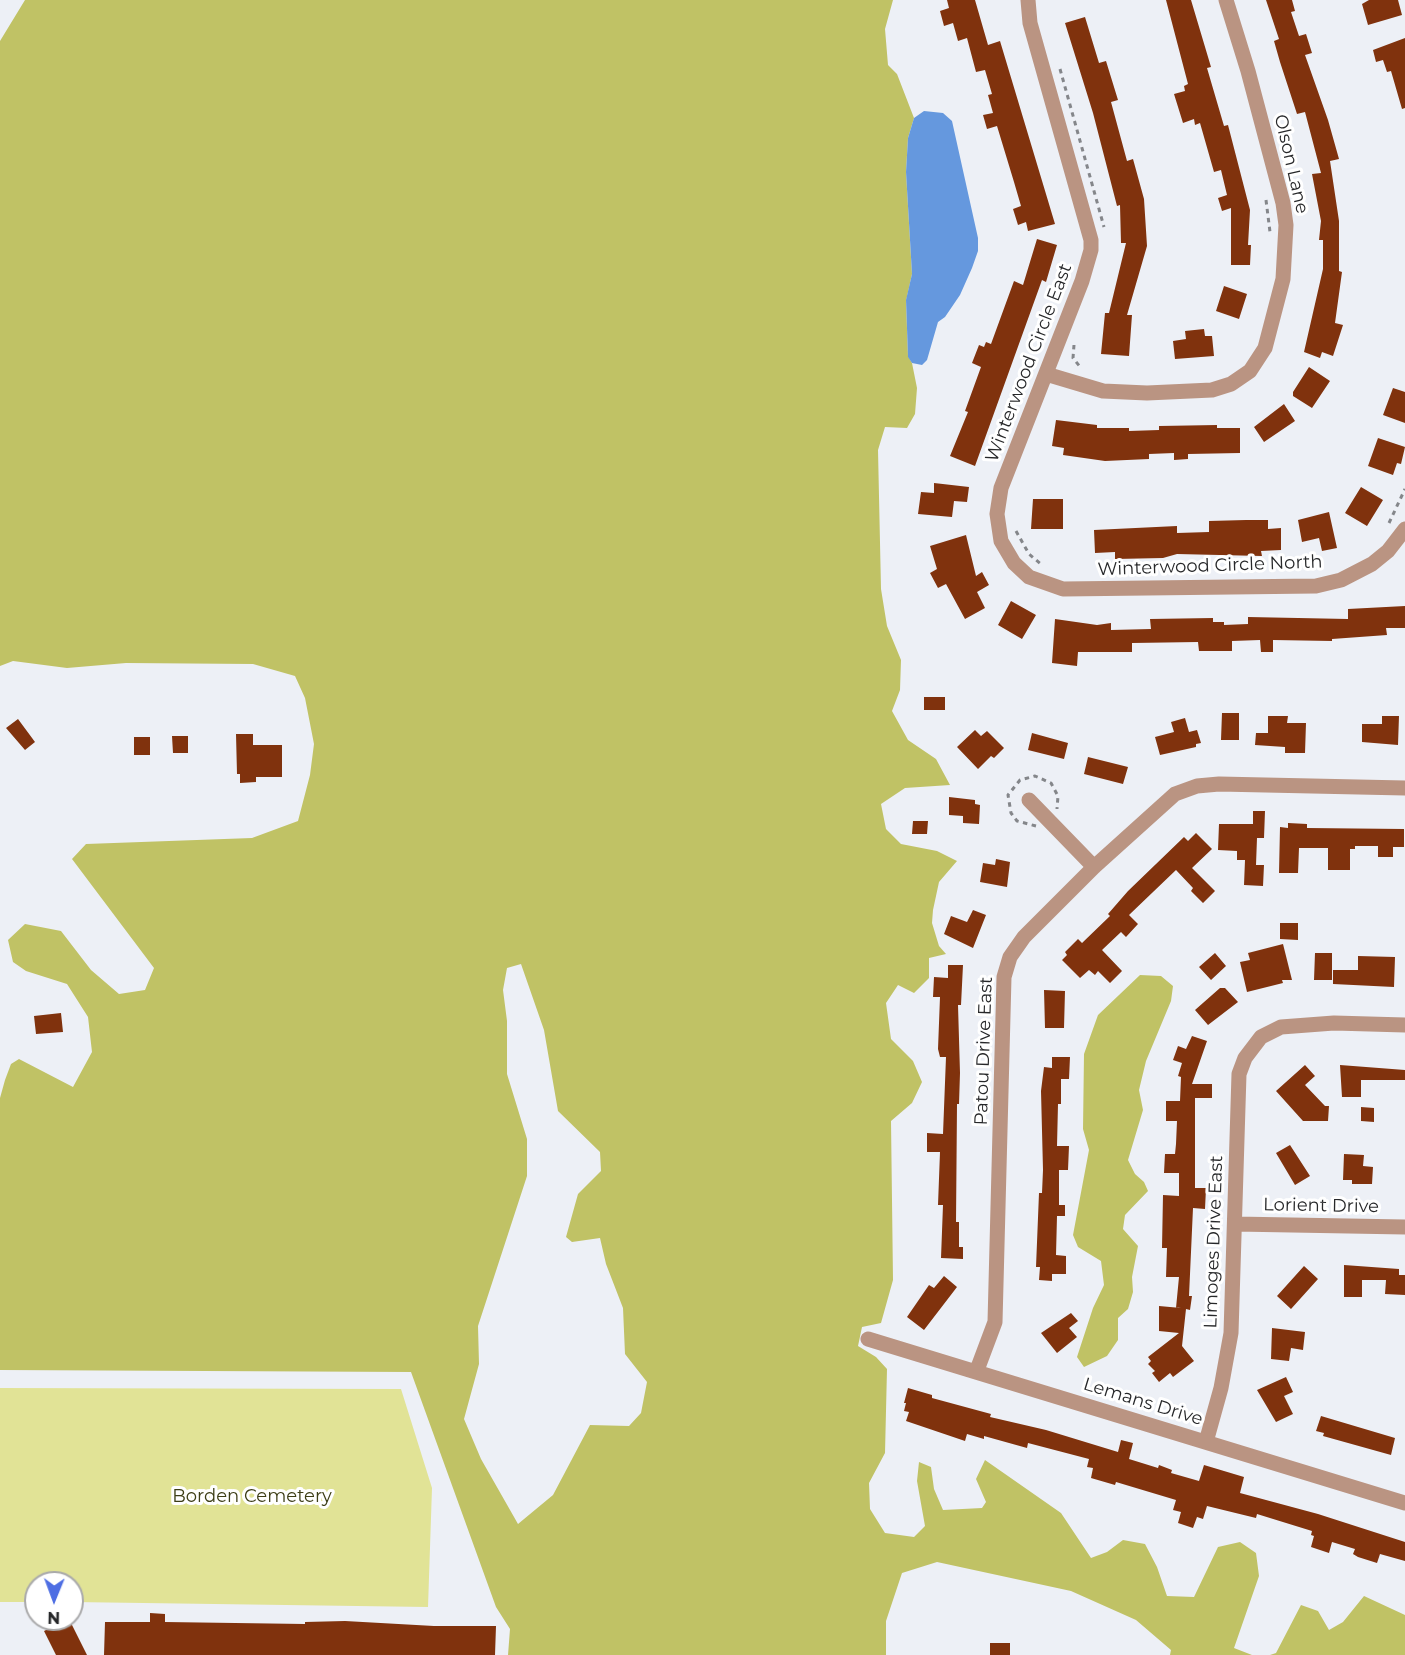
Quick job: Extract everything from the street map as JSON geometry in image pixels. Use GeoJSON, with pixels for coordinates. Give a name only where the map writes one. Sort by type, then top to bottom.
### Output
{"type":"FeatureCollection","features":[{"type":"Feature","properties":{"kind":"street","name":"Winterwood Circle East"},"geometry":{"type":"LineString","coordinates":[[1014,563],[1001,541],[997,514],[1001,488],[1089,261],[1091,240],[1030,23],[1028,0]]}},
{"type":"Feature","properties":{"kind":"street","name":"Olson Lane"},"geometry":{"type":"LineString","coordinates":[[1046,374],[1103,391],[1147,393],[1212,390],[1231,384],[1250,371],[1265,348],[1283,279],[1286,225],[1283,203],[1254,93],[1226,0]]}},
{"type":"Feature","properties":{"kind":"street","name":"Winterwood Circle North"},"geometry":{"type":"LineString","coordinates":[[1014,563],[1029,577],[1063,589],[1316,586],[1358,572],[1372,564],[1403,535]]}},
{"type":"Feature","properties":{"kind":"street","name":"Patou Drive East"},"geometry":{"type":"LineString","coordinates":[[977,1370],[994,1322],[1004,977],[1010,957],[1024,937],[1094,867],[1175,794],[1197,786],[1239,784],[1405,788]]}},
{"type":"Feature","properties":{"kind":"street"},"geometry":{"type":"LineString","coordinates":[[1029,800],[1094,867]]}},
{"type":"Feature","properties":{"kind":"street","name":"Limoges Drive East"},"geometry":{"type":"LineString","coordinates":[[1206,1442],[1221,1388],[1231,1333],[1239,1074],[1245,1058],[1254,1044],[1281,1027],[1334,1023],[1405,1025]]}},
{"type":"Feature","properties":{"kind":"street","name":"Lorient Drive"},"geometry":{"type":"LineString","coordinates":[[1235,1224],[1405,1227]]}},
{"type":"Feature","properties":{"kind":"street","name":"Lemans Drive"},"geometry":{"type":"LineString","coordinates":[[868,1339],[977,1370],[1405,1503]]}},
{"type":"Feature","properties":{"kind":"path"},"geometry":{"type":"LineString","coordinates":[[1059,67],[1106,235]]}},
{"type":"Feature","properties":{"kind":"path"},"geometry":{"type":"LineString","coordinates":[[1264,191],[1271,241]]}},
{"type":"Feature","properties":{"kind":"path"},"geometry":{"type":"LineString","coordinates":[[1074,342],[1075,363],[1091,372]]}},
{"type":"Feature","properties":{"kind":"path"},"geometry":{"type":"LineString","coordinates":[[1385,530],[1405,489]]}},
{"type":"Feature","properties":{"kind":"path"},"geometry":{"type":"LineString","coordinates":[[1015,527],[1029,554],[1047,568]]}},
{"type":"Feature","properties":{"kind":"path"},"geometry":{"type":"LineString","coordinates":[[1042,825],[1026,825],[1017,821],[1011,813],[1008,795],[1020,780],[1035,776],[1052,783],[1058,796],[1057,812]]}},
{"type":"Feature","properties":{"kind":"green space","name":"Borden Cemetery"},"geometry":{"type":"Polygon","coordinates":[[[0,1388],[401,1389],[432,1488],[428,1607],[84,1602],[84,1571],[24,1571],[24,1602],[0,1602],[0,1388]]]}},
{"type":"Feature","properties":{"kind":"shaded area"},"geometry":{"type":"Polygon","coordinates":[[[25,0],[893,0],[885,29],[888,65],[897,74],[914,118],[908,138],[906,172],[912,274],[906,301],[908,356],[912,363],[917,388],[915,414],[907,428],[885,427],[878,450],[881,589],[887,626],[901,660],[900,690],[892,711],[908,740],[936,759],[950,785],[905,788],[881,804],[886,829],[901,844],[937,851],[957,861],[939,882],[933,910],[932,923],[939,946],[946,954],[929,958],[929,978],[914,993],[898,985],[886,1003],[891,1039],[913,1061],[922,1082],[912,1103],[891,1121],[893,1280],[881,1323],[862,1327],[858,1346],[876,1357],[887,1369],[885,1453],[869,1483],[870,1509],[885,1533],[914,1537],[925,1526],[917,1481],[919,1462],[931,1467],[934,1489],[943,1510],[982,1508],[986,1502],[976,1479],[985,1460],[1061,1513],[1091,1558],[1107,1552],[1123,1540],[1145,1544],[1157,1567],[1167,1596],[1194,1597],[1218,1547],[1240,1542],[1256,1553],[1259,1576],[1234,1648],[1252,1655],[1170,1655],[1171,1650],[1136,1620],[1071,1591],[937,1562],[902,1573],[886,1621],[886,1655],[508,1655],[510,1629],[496,1607],[411,1372],[0,1370],[0,1098],[5,1080],[11,1064],[19,1059],[73,1087],[92,1052],[88,1017],[67,984],[26,971],[13,962],[8,940],[25,924],[61,931],[91,970],[119,994],[145,990],[154,968],[72,859],[86,844],[252,838],[298,821],[310,775],[314,744],[305,698],[295,676],[253,664],[126,663],[67,668],[13,661],[0,666],[0,41],[25,0]],[[521,964],[507,968],[503,990],[507,1021],[507,1074],[527,1139],[527,1176],[478,1326],[479,1364],[464,1419],[481,1459],[518,1524],[553,1495],[590,1425],[629,1426],[641,1413],[647,1382],[625,1354],[623,1308],[606,1264],[600,1238],[572,1242],[566,1237],[578,1194],[601,1171],[600,1152],[558,1111],[544,1030],[521,964]]]}},
{"type":"Feature","properties":{"kind":"shaded area"},"geometry":{"type":"Polygon","coordinates":[[[1140,975],[1161,976],[1173,986],[1171,1001],[1146,1061],[1139,1090],[1143,1110],[1128,1160],[1148,1191],[1125,1215],[1123,1229],[1138,1246],[1132,1277],[1133,1292],[1128,1309],[1118,1318],[1118,1340],[1107,1356],[1084,1367],[1077,1357],[1093,1308],[1104,1285],[1101,1261],[1078,1247],[1073,1235],[1089,1150],[1083,1129],[1084,1054],[1098,1015],[1140,975]]]}},
{"type":"Feature","properties":{"kind":"shaded area"},"geometry":{"type":"Polygon","coordinates":[[[1364,1596],[1405,1615],[1405,1655],[1270,1655],[1276,1653],[1301,1605],[1318,1611],[1329,1630],[1343,1622],[1364,1596]]]}},
{"type":"Feature","properties":{"kind":"water"},"geometry":{"type":"Polygon","coordinates":[[[924,111],[943,113],[952,121],[978,238],[978,251],[960,295],[945,317],[938,322],[927,360],[922,365],[912,363],[908,357],[906,300],[912,274],[906,172],[908,138],[914,118],[924,111]]]}},
{"type":"Feature","properties":{"kind":"building"},"geometry":{"type":"Polygon","coordinates":[[[947,0],[975,0],[988,45],[1000,41],[1055,224],[1028,231],[1026,222],[1018,225],[1013,209],[1021,206],[997,126],[987,129],[983,115],[993,113],[988,95],[992,94],[985,70],[976,72],[967,38],[958,41],[953,23],[944,26],[940,11],[949,8],[947,0]]]}},
{"type":"Feature","properties":{"kind":"building"},"geometry":{"type":"Polygon","coordinates":[[[1166,0],[1191,0],[1211,67],[1207,68],[1224,126],[1228,125],[1250,210],[1248,245],[1251,245],[1250,265],[1231,265],[1231,208],[1222,211],[1218,198],[1227,195],[1221,170],[1214,172],[1200,123],[1195,125],[1194,119],[1183,123],[1174,94],[1185,91],[1184,86],[1188,84],[1166,0]]]}},
{"type":"Feature","properties":{"kind":"building"},"geometry":{"type":"Polygon","coordinates":[[[1266,0],[1292,0],[1295,11],[1291,12],[1299,36],[1306,34],[1312,53],[1305,55],[1339,159],[1330,161],[1339,221],[1339,271],[1342,272],[1335,323],[1343,325],[1333,356],[1322,352],[1320,358],[1304,352],[1323,269],[1323,240],[1319,240],[1321,221],[1312,174],[1321,173],[1305,112],[1297,114],[1280,62],[1274,41],[1279,39],[1266,0]]]}},
{"type":"Feature","properties":{"kind":"building"},"geometry":{"type":"Polygon","coordinates":[[[1369,0],[1398,0],[1402,15],[1368,25],[1362,4],[1369,0]]]}},
{"type":"Feature","properties":{"kind":"building"},"geometry":{"type":"Polygon","coordinates":[[[1085,17],[1099,63],[1106,61],[1118,100],[1111,102],[1127,161],[1133,159],[1144,199],[1147,246],[1127,315],[1132,315],[1129,356],[1101,354],[1105,313],[1109,313],[1126,243],[1121,243],[1120,205],[1117,206],[1093,113],[1065,23],[1085,17]]]}},
{"type":"Feature","properties":{"kind":"building"},"geometry":{"type":"Polygon","coordinates":[[[1405,38],[1405,108],[1402,109],[1391,71],[1387,72],[1383,60],[1376,62],[1373,50],[1405,38]]]}},
{"type":"Feature","properties":{"kind":"building"},"geometry":{"type":"Polygon","coordinates":[[[1037,239],[1057,245],[1046,282],[1042,280],[975,466],[950,456],[968,412],[965,411],[981,367],[972,363],[979,345],[984,347],[986,342],[991,344],[1014,281],[1023,285],[1037,239]]]}},
{"type":"Feature","properties":{"kind":"building"},"geometry":{"type":"Polygon","coordinates":[[[1224,286],[1247,294],[1239,319],[1216,311],[1224,286]]]}},
{"type":"Feature","properties":{"kind":"building"},"geometry":{"type":"Polygon","coordinates":[[[1204,329],[1205,336],[1212,336],[1214,356],[1175,359],[1173,341],[1186,339],[1185,331],[1204,329]]]}},
{"type":"Feature","properties":{"kind":"building"},"geometry":{"type":"Polygon","coordinates":[[[1309,367],[1330,381],[1312,408],[1293,396],[1293,392],[1309,367]]]}},
{"type":"Feature","properties":{"kind":"building"},"geometry":{"type":"Polygon","coordinates":[[[1393,388],[1405,392],[1405,423],[1383,415],[1393,388]]]}},
{"type":"Feature","properties":{"kind":"building"},"geometry":{"type":"Polygon","coordinates":[[[1284,404],[1295,421],[1264,442],[1254,427],[1284,404]]]}},
{"type":"Feature","properties":{"kind":"building"},"geometry":{"type":"Polygon","coordinates":[[[1056,420],[1097,425],[1097,428],[1129,428],[1129,431],[1159,430],[1159,426],[1217,425],[1217,428],[1240,428],[1240,453],[1188,454],[1188,459],[1174,460],[1174,453],[1149,454],[1149,459],[1105,461],[1063,455],[1064,448],[1052,446],[1056,420]]]}},
{"type":"Feature","properties":{"kind":"building"},"geometry":{"type":"Polygon","coordinates":[[[1378,438],[1405,447],[1401,464],[1397,463],[1393,475],[1368,466],[1378,438]]]}},
{"type":"Feature","properties":{"kind":"building"},"geometry":{"type":"Polygon","coordinates":[[[934,483],[969,487],[967,502],[954,501],[952,517],[918,514],[921,492],[934,493],[934,483]]]}},
{"type":"Feature","properties":{"kind":"building"},"geometry":{"type":"Polygon","coordinates":[[[1361,487],[1383,500],[1367,526],[1345,513],[1361,487]]]}},
{"type":"Feature","properties":{"kind":"building"},"geometry":{"type":"Polygon","coordinates":[[[1033,499],[1063,499],[1063,529],[1031,529],[1033,499]]]}},
{"type":"Feature","properties":{"kind":"building"},"geometry":{"type":"Polygon","coordinates":[[[1329,512],[1337,548],[1322,551],[1319,538],[1302,542],[1298,520],[1329,512]]]}},
{"type":"Feature","properties":{"kind":"building"},"geometry":{"type":"Polygon","coordinates":[[[1268,520],[1268,529],[1281,528],[1281,550],[1261,551],[1262,556],[1177,554],[1163,558],[1115,559],[1115,552],[1095,553],[1094,530],[1177,526],[1177,533],[1209,532],[1209,521],[1268,520]]]}},
{"type":"Feature","properties":{"kind":"building"},"geometry":{"type":"Polygon","coordinates":[[[966,535],[976,576],[982,572],[989,585],[977,592],[985,608],[965,619],[946,584],[938,588],[930,573],[937,569],[930,546],[966,535]]]}},
{"type":"Feature","properties":{"kind":"building"},"geometry":{"type":"Polygon","coordinates":[[[1011,601],[1036,615],[1022,639],[998,625],[1011,601]]]}},
{"type":"Feature","properties":{"kind":"building"},"geometry":{"type":"Polygon","coordinates":[[[1405,606],[1405,628],[1386,628],[1387,635],[1332,639],[1332,641],[1273,640],[1273,652],[1261,652],[1260,640],[1232,641],[1232,651],[1199,651],[1198,642],[1132,643],[1132,652],[1078,652],[1077,666],[1052,663],[1055,619],[1097,625],[1111,623],[1111,630],[1151,629],[1150,619],[1213,618],[1213,622],[1224,622],[1224,625],[1248,624],[1248,617],[1348,619],[1348,609],[1405,606]]]}},
{"type":"Feature","properties":{"kind":"building"},"geometry":{"type":"Polygon","coordinates":[[[924,697],[945,697],[945,710],[924,710],[924,697]]]}},
{"type":"Feature","properties":{"kind":"building"},"geometry":{"type":"Polygon","coordinates":[[[1222,713],[1239,713],[1239,740],[1221,740],[1222,713]]]}},
{"type":"Feature","properties":{"kind":"building"},"geometry":{"type":"Polygon","coordinates":[[[1268,716],[1288,716],[1287,723],[1306,723],[1305,753],[1285,753],[1285,747],[1255,745],[1256,733],[1268,733],[1268,716]]]}},
{"type":"Feature","properties":{"kind":"building"},"geometry":{"type":"Polygon","coordinates":[[[1382,716],[1399,716],[1398,745],[1362,742],[1362,724],[1382,724],[1382,716]]]}},
{"type":"Feature","properties":{"kind":"building"},"geometry":{"type":"Polygon","coordinates":[[[1185,718],[1189,732],[1197,730],[1201,743],[1196,744],[1196,747],[1160,755],[1155,737],[1174,732],[1171,722],[1185,718]]]}},
{"type":"Feature","properties":{"kind":"building"},"geometry":{"type":"Polygon","coordinates":[[[18,719],[35,742],[25,750],[6,728],[18,719]]]}},
{"type":"Feature","properties":{"kind":"building"},"geometry":{"type":"Polygon","coordinates":[[[975,730],[981,736],[987,731],[1004,748],[994,758],[991,756],[978,769],[957,747],[975,730]]]}},
{"type":"Feature","properties":{"kind":"building"},"geometry":{"type":"Polygon","coordinates":[[[1032,733],[1068,743],[1064,759],[1028,750],[1032,733]]]}},
{"type":"Feature","properties":{"kind":"building"},"geometry":{"type":"Polygon","coordinates":[[[236,734],[253,734],[253,745],[282,745],[282,777],[256,777],[256,782],[240,783],[240,774],[237,774],[236,734]]]}},
{"type":"Feature","properties":{"kind":"building"},"geometry":{"type":"Polygon","coordinates":[[[172,736],[188,736],[188,753],[173,753],[172,736]]]}},
{"type":"Feature","properties":{"kind":"building"},"geometry":{"type":"Polygon","coordinates":[[[134,737],[150,737],[150,755],[134,755],[134,737]]]}},
{"type":"Feature","properties":{"kind":"building"},"geometry":{"type":"Polygon","coordinates":[[[1088,757],[1128,767],[1123,784],[1084,774],[1088,757]]]}},
{"type":"Feature","properties":{"kind":"building"},"geometry":{"type":"Polygon","coordinates":[[[949,797],[975,800],[975,804],[980,805],[979,824],[963,823],[963,816],[949,815],[949,797]]]}},
{"type":"Feature","properties":{"kind":"building"},"geometry":{"type":"Polygon","coordinates":[[[1253,811],[1265,811],[1264,838],[1257,838],[1256,865],[1264,865],[1263,886],[1244,885],[1245,860],[1237,860],[1237,851],[1218,850],[1219,824],[1253,824],[1253,811]]]}},
{"type":"Feature","properties":{"kind":"building"},"geometry":{"type":"Polygon","coordinates":[[[913,821],[928,821],[927,834],[912,834],[913,821]]]}},
{"type":"Feature","properties":{"kind":"building"},"geometry":{"type":"Polygon","coordinates":[[[1288,823],[1307,824],[1307,828],[1404,829],[1404,847],[1393,847],[1393,857],[1378,857],[1378,846],[1355,846],[1355,849],[1350,849],[1350,870],[1328,870],[1328,848],[1299,848],[1298,873],[1279,873],[1280,827],[1288,828],[1288,823]]]}},
{"type":"Feature","properties":{"kind":"building"},"geometry":{"type":"Polygon","coordinates":[[[1196,833],[1212,849],[1192,868],[1215,891],[1203,903],[1176,870],[1129,915],[1138,924],[1126,937],[1121,932],[1102,950],[1122,971],[1110,983],[1098,971],[1095,975],[1089,970],[1080,978],[1062,960],[1067,955],[1065,952],[1078,939],[1082,943],[1110,916],[1108,914],[1128,891],[1184,837],[1188,841],[1196,833]]]}},
{"type":"Feature","properties":{"kind":"building"},"geometry":{"type":"Polygon","coordinates":[[[996,859],[1010,862],[1007,887],[980,882],[983,863],[995,865],[996,859]]]}},
{"type":"Feature","properties":{"kind":"building"},"geometry":{"type":"Polygon","coordinates":[[[973,910],[986,915],[973,948],[944,934],[951,916],[967,922],[973,910]]]}},
{"type":"Feature","properties":{"kind":"building"},"geometry":{"type":"Polygon","coordinates":[[[1280,923],[1298,923],[1298,940],[1280,939],[1280,923]]]}},
{"type":"Feature","properties":{"kind":"building"},"geometry":{"type":"Polygon","coordinates":[[[1283,944],[1292,980],[1282,980],[1283,983],[1247,992],[1240,962],[1250,960],[1248,953],[1283,944]]]}},
{"type":"Feature","properties":{"kind":"building"},"geometry":{"type":"Polygon","coordinates":[[[1215,953],[1226,966],[1211,980],[1199,967],[1215,953]]]}},
{"type":"Feature","properties":{"kind":"building"},"geometry":{"type":"Polygon","coordinates":[[[1315,953],[1332,953],[1332,980],[1314,980],[1315,953]]]}},
{"type":"Feature","properties":{"kind":"building"},"geometry":{"type":"Polygon","coordinates":[[[1358,956],[1395,957],[1394,987],[1333,984],[1333,970],[1358,970],[1358,956]]]}},
{"type":"Feature","properties":{"kind":"building"},"geometry":{"type":"Polygon","coordinates":[[[948,965],[963,965],[961,1005],[958,1005],[960,1073],[959,1104],[957,1104],[956,1222],[959,1222],[959,1247],[963,1247],[963,1259],[941,1258],[943,1205],[938,1205],[940,1152],[927,1152],[927,1133],[943,1134],[946,1057],[940,1057],[938,1049],[940,997],[933,997],[934,977],[948,978],[948,965]]]}},
{"type":"Feature","properties":{"kind":"building"},"geometry":{"type":"Polygon","coordinates":[[[1220,988],[1225,988],[1238,1002],[1208,1025],[1195,1010],[1220,988]]]}},
{"type":"Feature","properties":{"kind":"building"},"geometry":{"type":"Polygon","coordinates":[[[1044,990],[1065,991],[1064,1028],[1045,1028],[1044,990]]]}},
{"type":"Feature","properties":{"kind":"building"},"geometry":{"type":"Polygon","coordinates":[[[61,1013],[63,1032],[36,1034],[34,1016],[61,1013]]]}},
{"type":"Feature","properties":{"kind":"building"},"geometry":{"type":"Polygon","coordinates":[[[1192,1036],[1207,1041],[1192,1084],[1212,1084],[1212,1098],[1195,1098],[1195,1188],[1206,1188],[1205,1209],[1193,1208],[1189,1296],[1192,1296],[1190,1310],[1186,1309],[1182,1346],[1194,1361],[1173,1377],[1170,1373],[1159,1382],[1152,1373],[1155,1371],[1148,1364],[1151,1361],[1148,1357],[1179,1333],[1159,1331],[1159,1306],[1176,1308],[1179,1277],[1166,1277],[1167,1248],[1162,1248],[1163,1195],[1179,1196],[1179,1173],[1164,1173],[1165,1154],[1175,1154],[1177,1121],[1166,1121],[1166,1101],[1180,1101],[1181,1077],[1178,1076],[1182,1063],[1173,1060],[1178,1046],[1186,1049],[1192,1036]]]}},
{"type":"Feature","properties":{"kind":"building"},"geometry":{"type":"Polygon","coordinates":[[[1052,1057],[1070,1057],[1069,1079],[1061,1079],[1057,1146],[1069,1146],[1068,1170],[1059,1170],[1059,1205],[1065,1205],[1065,1216],[1057,1216],[1056,1255],[1066,1256],[1066,1274],[1052,1274],[1052,1281],[1039,1280],[1040,1267],[1036,1267],[1039,1193],[1042,1193],[1043,1170],[1041,1091],[1044,1067],[1052,1068],[1052,1057]]]}},
{"type":"Feature","properties":{"kind":"building"},"geometry":{"type":"Polygon","coordinates":[[[1305,1065],[1315,1076],[1305,1085],[1325,1106],[1329,1106],[1328,1121],[1303,1121],[1276,1091],[1305,1065]]]}},
{"type":"Feature","properties":{"kind":"building"},"geometry":{"type":"Polygon","coordinates":[[[1340,1065],[1405,1070],[1405,1080],[1361,1080],[1361,1097],[1342,1097],[1340,1065]]]}},
{"type":"Feature","properties":{"kind":"building"},"geometry":{"type":"Polygon","coordinates":[[[1361,1107],[1374,1108],[1374,1122],[1361,1121],[1361,1107]]]}},
{"type":"Feature","properties":{"kind":"building"},"geometry":{"type":"Polygon","coordinates":[[[1290,1145],[1310,1176],[1295,1185],[1276,1153],[1290,1145]]]}},
{"type":"Feature","properties":{"kind":"building"},"geometry":{"type":"Polygon","coordinates":[[[1344,1154],[1364,1155],[1363,1166],[1373,1167],[1372,1184],[1352,1184],[1352,1180],[1343,1180],[1344,1154]]]}},
{"type":"Feature","properties":{"kind":"building"},"geometry":{"type":"Polygon","coordinates":[[[1344,1265],[1399,1269],[1399,1275],[1405,1275],[1405,1295],[1385,1294],[1386,1280],[1362,1280],[1362,1297],[1344,1297],[1344,1265]]]}},
{"type":"Feature","properties":{"kind":"building"},"geometry":{"type":"Polygon","coordinates":[[[1304,1266],[1318,1279],[1291,1309],[1277,1296],[1304,1266]]]}},
{"type":"Feature","properties":{"kind":"building"},"geometry":{"type":"Polygon","coordinates":[[[944,1276],[957,1287],[924,1330],[907,1317],[929,1285],[934,1288],[944,1276]]]}},
{"type":"Feature","properties":{"kind":"building"},"geometry":{"type":"Polygon","coordinates":[[[1071,1313],[1078,1321],[1069,1328],[1077,1337],[1057,1353],[1041,1333],[1071,1313]]]}},
{"type":"Feature","properties":{"kind":"building"},"geometry":{"type":"Polygon","coordinates":[[[1272,1328],[1305,1332],[1303,1350],[1291,1348],[1289,1361],[1271,1359],[1272,1328]]]}},
{"type":"Feature","properties":{"kind":"building"},"geometry":{"type":"Polygon","coordinates":[[[1286,1377],[1293,1392],[1284,1396],[1293,1414],[1276,1422],[1257,1390],[1286,1377]]]}},
{"type":"Feature","properties":{"kind":"building"},"geometry":{"type":"Polygon","coordinates":[[[908,1388],[932,1395],[932,1398],[991,1414],[990,1417],[1046,1430],[1118,1452],[1121,1440],[1133,1443],[1129,1459],[1158,1468],[1159,1465],[1172,1470],[1171,1473],[1199,1481],[1204,1465],[1244,1477],[1240,1493],[1318,1514],[1405,1542],[1405,1561],[1380,1554],[1377,1563],[1353,1554],[1355,1549],[1332,1542],[1329,1553],[1311,1547],[1314,1536],[1311,1535],[1312,1531],[1257,1514],[1256,1518],[1207,1506],[1203,1519],[1197,1517],[1193,1528],[1178,1523],[1181,1512],[1173,1510],[1176,1500],[1116,1482],[1115,1485],[1091,1478],[1093,1468],[1087,1467],[1089,1459],[1028,1443],[1027,1448],[984,1436],[984,1439],[967,1434],[965,1441],[906,1421],[909,1412],[904,1411],[906,1403],[904,1403],[908,1388]]]}},
{"type":"Feature","properties":{"kind":"building"},"geometry":{"type":"Polygon","coordinates":[[[1321,1416],[1395,1438],[1391,1455],[1323,1436],[1324,1433],[1316,1431],[1321,1416]]]}},
{"type":"Feature","properties":{"kind":"building"},"geometry":{"type":"Polygon","coordinates":[[[150,1613],[165,1614],[165,1622],[305,1624],[305,1622],[345,1621],[434,1626],[496,1626],[495,1655],[104,1655],[105,1622],[150,1622],[150,1613]]]}},
{"type":"Feature","properties":{"kind":"building"},"geometry":{"type":"Polygon","coordinates":[[[44,1631],[75,1631],[87,1655],[56,1655],[44,1631]]]}},
{"type":"Feature","properties":{"kind":"building"},"geometry":{"type":"Polygon","coordinates":[[[990,1643],[1010,1643],[1010,1655],[990,1655],[990,1643]]]}}]}
